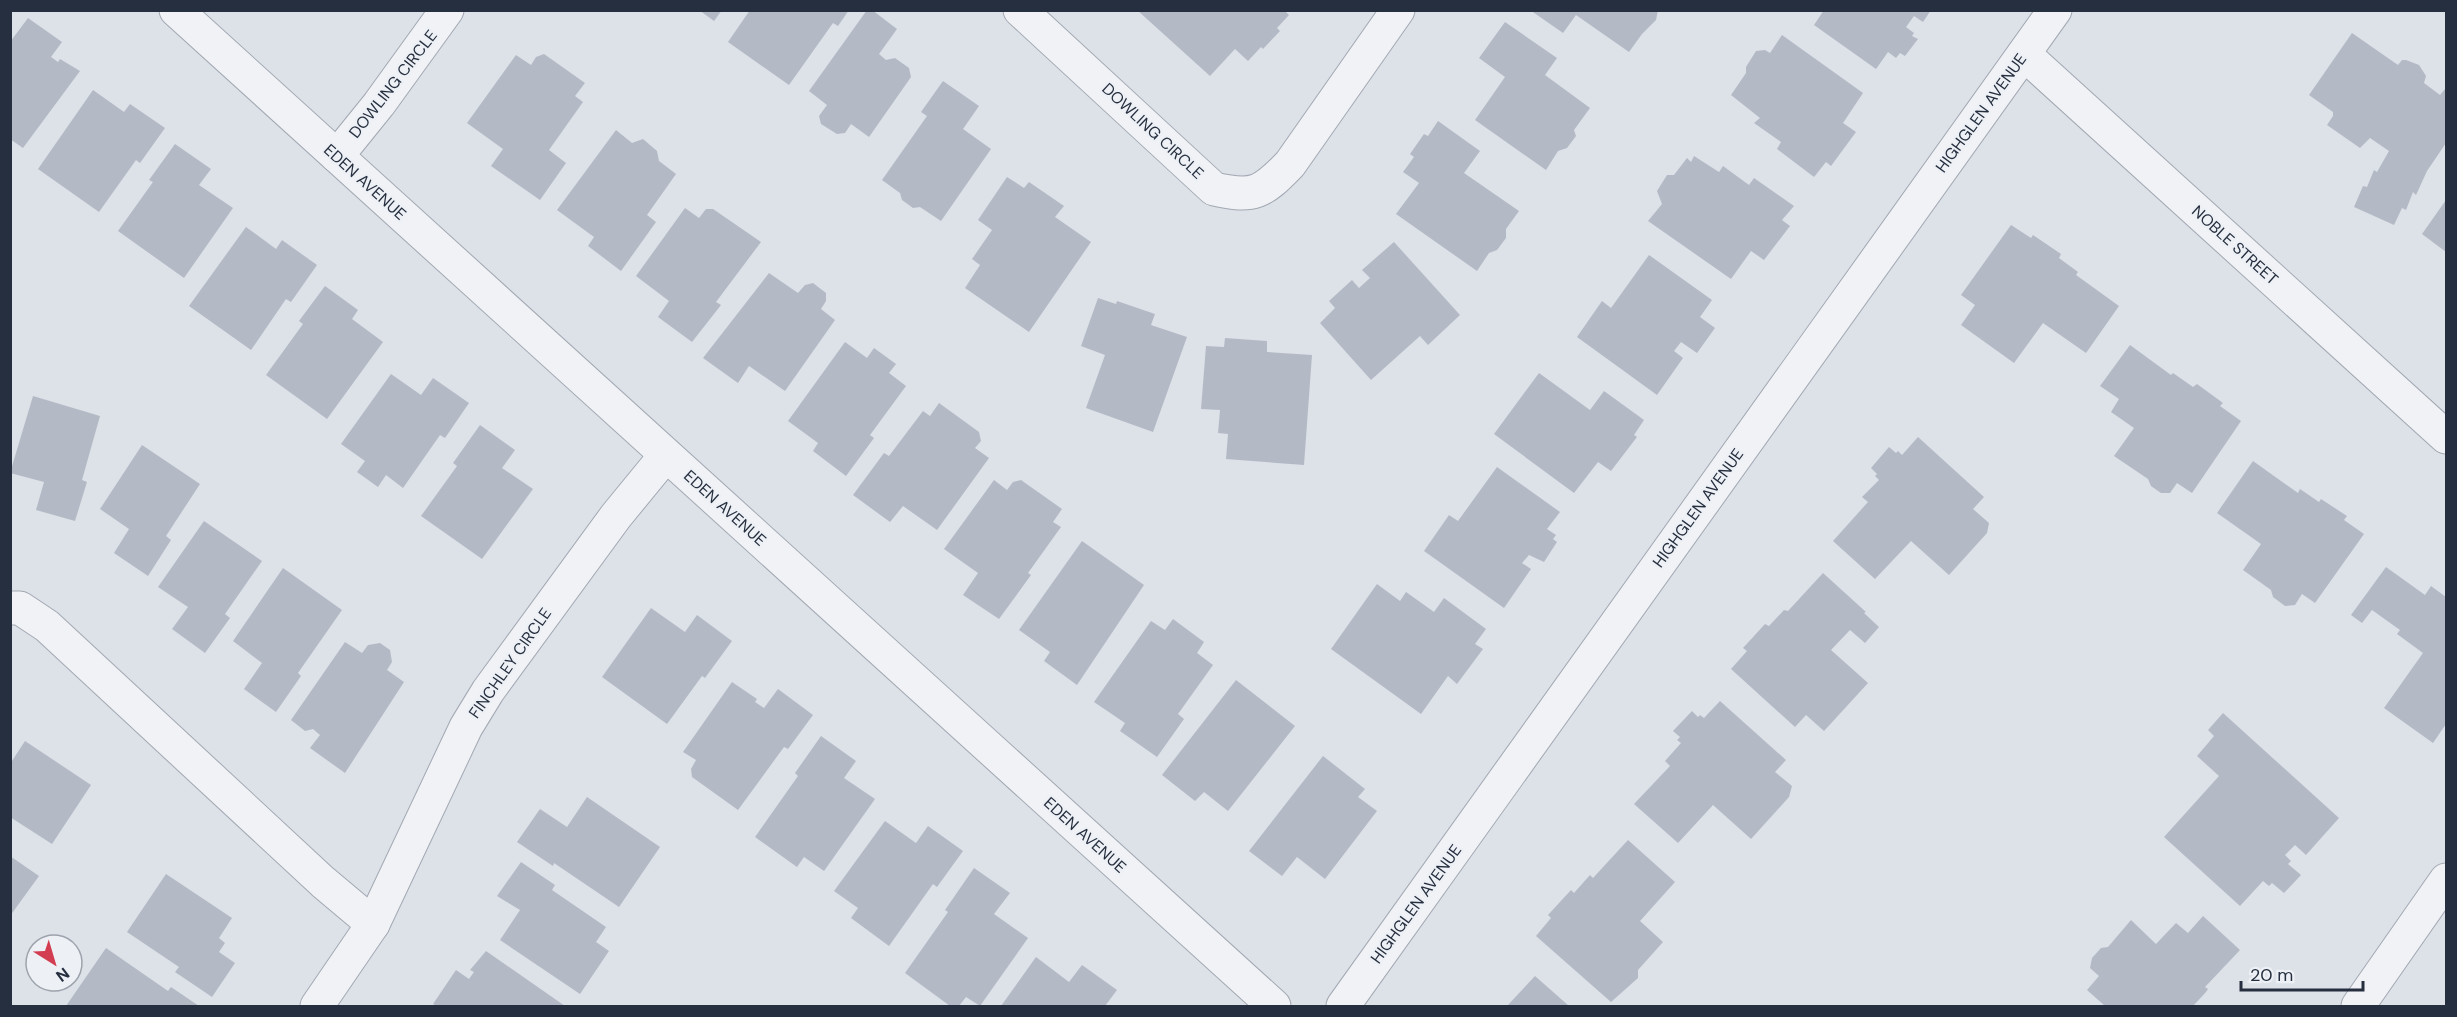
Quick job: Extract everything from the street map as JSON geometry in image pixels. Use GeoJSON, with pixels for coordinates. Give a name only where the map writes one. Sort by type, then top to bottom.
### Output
{"type":"FeatureCollection","features":[{"type":"Feature","properties":{"kind":"street","name":"EDEN AVENUE"},"geometry":{"type":"LineString","coordinates":[[176,10],[1274,1006]]}},
{"type":"Feature","properties":{"kind":"street","name":"DOWLING CIRCLE"},"geometry":{"type":"LineString","coordinates":[[336,156],[379,104],[447,10]]}},
{"type":"Feature","properties":{"kind":"street","name":"DOWLING CIRCLE"},"geometry":{"type":"LineString","coordinates":[[1020,10],[1214,189],[1239,195],[1269,186],[1290,164],[1398,10]]}},
{"type":"Feature","properties":{"kind":"street","name":"HIGHGLEN AVENUE"},"geometry":{"type":"LineString","coordinates":[[1343,1006],[2055,10]]}},
{"type":"Feature","properties":{"kind":"street","name":"NOBLE STREET"},"geometry":{"type":"LineString","coordinates":[[2024,54],[2446,437]]}},
{"type":"Feature","properties":{"kind":"street","name":"FINCHLEY CIRCLE"},"geometry":{"type":"LineString","coordinates":[[317,1006],[373,924],[466,727],[488,691],[616,516],[666,455]]}},
{"type":"Feature","properties":{"kind":"street"},"geometry":{"type":"LineString","coordinates":[[10,608],[20,608],[47,626],[323,882],[373,924]]}},
{"type":"Feature","properties":{"kind":"street"},"geometry":{"type":"LineString","coordinates":[[2358,1006],[2446,880]]}},
{"type":"Feature","properties":{"kind":"building"},"geometry":{"type":"Polygon","coordinates":[[[699,10],[722,10],[714,21],[699,10]]]}},
{"type":"Feature","properties":{"kind":"building"},"geometry":{"type":"Polygon","coordinates":[[[750,10],[849,10],[838,26],[833,23],[789,85],[728,42],[750,10]]]}},
{"type":"Feature","properties":{"kind":"building"},"geometry":{"type":"Polygon","coordinates":[[[867,10],[872,10],[897,29],[879,54],[886,60],[895,58],[909,68],[911,77],[869,137],[851,124],[845,133],[837,134],[821,124],[819,116],[827,105],[809,91],[867,10]]]}},
{"type":"Feature","properties":{"kind":"building"},"geometry":{"type":"Polygon","coordinates":[[[1137,10],[1284,10],[1289,15],[1277,28],[1280,31],[1248,61],[1235,49],[1210,76],[1137,10]]]}},
{"type":"Feature","properties":{"kind":"building"},"geometry":{"type":"Polygon","coordinates":[[[1530,10],[1658,10],[1656,20],[1629,52],[1576,15],[1563,33],[1530,10]]]}},
{"type":"Feature","properties":{"kind":"building"},"geometry":{"type":"Polygon","coordinates":[[[1824,10],[1931,10],[1923,22],[1914,16],[1906,27],[1914,33],[1912,36],[1918,39],[1905,56],[1900,53],[1896,58],[1888,52],[1876,69],[1814,25],[1824,10]]]}},
{"type":"Feature","properties":{"kind":"building"},"geometry":{"type":"Polygon","coordinates":[[[28,18],[62,42],[51,57],[58,62],[60,59],[80,71],[23,148],[10,139],[10,42],[28,18]]]}},
{"type":"Feature","properties":{"kind":"building"},"geometry":{"type":"Polygon","coordinates":[[[1505,22],[1557,58],[1545,75],[1590,108],[1574,130],[1576,136],[1567,148],[1558,151],[1546,170],[1475,120],[1505,77],[1479,58],[1505,22]]]}},
{"type":"Feature","properties":{"kind":"building"},"geometry":{"type":"Polygon","coordinates":[[[2352,33],[2398,65],[2402,60],[2406,60],[2419,65],[2426,76],[2424,83],[2440,95],[2446,90],[2446,143],[2427,171],[2416,195],[2413,192],[2406,210],[2402,208],[2394,225],[2354,207],[2363,186],[2367,187],[2374,170],[2377,172],[2389,151],[2370,138],[2360,148],[2327,125],[2333,112],[2309,95],[2352,33]]]}},
{"type":"Feature","properties":{"kind":"building"},"geometry":{"type":"Polygon","coordinates":[[[1782,35],[1863,93],[1843,123],[1856,132],[1831,166],[1826,162],[1814,177],[1777,149],[1781,142],[1754,123],[1760,118],[1731,95],[1746,73],[1746,67],[1756,51],[1765,50],[1770,53],[1782,35]]]}},
{"type":"Feature","properties":{"kind":"building"},"geometry":{"type":"Polygon","coordinates":[[[544,54],[585,83],[575,96],[583,102],[549,150],[566,163],[540,200],[491,166],[503,149],[467,123],[516,55],[531,65],[536,57],[544,54]]]}},
{"type":"Feature","properties":{"kind":"building"},"geometry":{"type":"Polygon","coordinates":[[[943,81],[979,106],[963,129],[991,149],[941,221],[920,207],[913,208],[902,200],[900,193],[882,180],[927,116],[921,112],[943,81]]]}},
{"type":"Feature","properties":{"kind":"building"},"geometry":{"type":"Polygon","coordinates":[[[93,90],[124,112],[130,104],[165,128],[140,163],[136,160],[99,212],[38,169],[93,90]]]}},
{"type":"Feature","properties":{"kind":"building"},"geometry":{"type":"Polygon","coordinates":[[[1438,121],[1480,151],[1464,173],[1519,211],[1506,229],[1506,238],[1497,250],[1489,253],[1477,271],[1396,214],[1419,183],[1403,172],[1414,157],[1410,154],[1424,134],[1428,136],[1438,121]]]}},
{"type":"Feature","properties":{"kind":"building"},"geometry":{"type":"Polygon","coordinates":[[[616,130],[632,143],[643,139],[657,151],[659,161],[676,174],[647,215],[656,222],[621,271],[588,246],[594,237],[557,210],[616,130]]]}},
{"type":"Feature","properties":{"kind":"building"},"geometry":{"type":"Polygon","coordinates":[[[175,144],[211,169],[199,185],[233,208],[184,278],[118,231],[153,182],[149,180],[175,144]]]}},
{"type":"Feature","properties":{"kind":"building"},"geometry":{"type":"Polygon","coordinates":[[[1694,156],[1719,172],[1723,166],[1749,185],[1754,178],[1794,206],[1782,220],[1790,226],[1764,260],[1751,251],[1731,279],[1648,221],[1662,204],[1657,191],[1667,175],[1674,175],[1687,158],[1691,162],[1694,156]]]}},
{"type":"Feature","properties":{"kind":"building"},"geometry":{"type":"Polygon","coordinates":[[[1007,177],[1024,188],[1029,182],[1064,206],[1055,217],[1091,242],[1029,332],[965,288],[980,265],[972,259],[992,230],[978,220],[1007,177]]]}},
{"type":"Feature","properties":{"kind":"building"},"geometry":{"type":"Polygon","coordinates":[[[2446,200],[2446,252],[2422,234],[2446,200]]]}},
{"type":"Feature","properties":{"kind":"building"},"geometry":{"type":"Polygon","coordinates":[[[685,208],[699,218],[706,209],[713,209],[761,242],[716,302],[721,305],[692,342],[658,317],[669,301],[636,276],[685,208]]]}},
{"type":"Feature","properties":{"kind":"building"},"geometry":{"type":"Polygon","coordinates":[[[2011,225],[2031,238],[2033,235],[2061,254],[2059,258],[2078,272],[2076,275],[2119,306],[2086,353],[2043,323],[2014,363],[1961,325],[1975,305],[1961,295],[2011,225]]]}},
{"type":"Feature","properties":{"kind":"building"},"geometry":{"type":"Polygon","coordinates":[[[246,227],[276,249],[282,240],[317,265],[291,302],[286,299],[251,350],[189,306],[246,227]]]}},
{"type":"Feature","properties":{"kind":"building"},"geometry":{"type":"Polygon","coordinates":[[[1394,242],[1460,315],[1428,345],[1420,336],[1371,380],[1320,323],[1335,308],[1329,301],[1352,280],[1359,288],[1370,278],[1362,270],[1394,242]]]}},
{"type":"Feature","properties":{"kind":"building"},"geometry":{"type":"Polygon","coordinates":[[[1649,255],[1712,300],[1700,317],[1715,328],[1697,353],[1681,342],[1674,351],[1683,358],[1657,395],[1577,337],[1602,301],[1611,308],[1649,255]]]}},
{"type":"Feature","properties":{"kind":"building"},"geometry":{"type":"Polygon","coordinates":[[[769,273],[798,293],[805,285],[813,283],[826,293],[826,301],[821,309],[835,320],[785,391],[749,366],[738,383],[703,358],[769,273]]]}},
{"type":"Feature","properties":{"kind":"building"},"geometry":{"type":"Polygon","coordinates":[[[325,286],[358,310],[352,319],[383,342],[327,419],[266,375],[303,324],[299,321],[325,286]]]}},
{"type":"Feature","properties":{"kind":"building"},"geometry":{"type":"Polygon","coordinates":[[[1098,298],[1116,304],[1117,301],[1155,314],[1151,325],[1187,337],[1153,432],[1086,408],[1105,355],[1081,346],[1098,298]]]}},
{"type":"Feature","properties":{"kind":"building"},"geometry":{"type":"Polygon","coordinates":[[[1225,338],[1267,341],[1267,352],[1312,355],[1304,465],[1226,459],[1228,434],[1218,433],[1220,410],[1201,409],[1206,346],[1224,347],[1225,338]]]}},
{"type":"Feature","properties":{"kind":"building"},"geometry":{"type":"Polygon","coordinates":[[[845,342],[867,358],[874,348],[896,364],[889,373],[906,386],[870,435],[874,438],[846,476],[813,451],[818,443],[788,421],[845,342]]]}},
{"type":"Feature","properties":{"kind":"building"},"geometry":{"type":"Polygon","coordinates":[[[2130,345],[2171,375],[2173,373],[2193,387],[2197,384],[2223,403],[2220,406],[2241,421],[2192,493],[2177,483],[2170,493],[2161,493],[2151,486],[2148,479],[2114,456],[2134,428],[2111,412],[2119,399],[2100,386],[2130,345]]]}},
{"type":"Feature","properties":{"kind":"building"},"geometry":{"type":"Polygon","coordinates":[[[1539,373],[1590,410],[1604,391],[1644,420],[1634,435],[1637,437],[1611,471],[1598,462],[1574,493],[1494,434],[1539,373]]]}},
{"type":"Feature","properties":{"kind":"building"},"geometry":{"type":"Polygon","coordinates":[[[391,374],[421,395],[433,378],[469,403],[445,438],[440,435],[403,488],[386,475],[378,487],[357,472],[365,461],[341,444],[391,374]]]}},
{"type":"Feature","properties":{"kind":"building"},"geometry":{"type":"Polygon","coordinates":[[[33,396],[100,416],[82,480],[87,482],[75,521],[36,510],[44,482],[10,473],[33,396]]]}},
{"type":"Feature","properties":{"kind":"building"},"geometry":{"type":"Polygon","coordinates":[[[939,403],[979,432],[981,441],[975,448],[989,458],[937,530],[903,506],[890,522],[853,495],[884,453],[889,456],[923,411],[930,416],[939,403]]]}},
{"type":"Feature","properties":{"kind":"building"},"geometry":{"type":"Polygon","coordinates":[[[480,425],[515,450],[502,468],[533,489],[482,559],[421,516],[457,466],[453,463],[480,425]]]}},
{"type":"Feature","properties":{"kind":"building"},"geometry":{"type":"Polygon","coordinates":[[[1918,437],[1984,497],[1973,509],[1989,523],[1987,533],[1949,575],[1911,541],[1875,579],[1833,541],[1868,502],[1862,497],[1879,480],[1871,468],[1889,447],[1902,455],[1918,437]]]}},
{"type":"Feature","properties":{"kind":"building"},"geometry":{"type":"Polygon","coordinates":[[[142,445],[200,484],[166,536],[171,540],[148,576],[114,553],[129,529],[100,509],[142,445]]]}},
{"type":"Feature","properties":{"kind":"building"},"geometry":{"type":"Polygon","coordinates":[[[2253,461],[2298,493],[2300,489],[2319,502],[2321,499],[2347,516],[2344,520],[2364,534],[2315,603],[2302,594],[2295,605],[2285,606],[2273,597],[2271,590],[2243,570],[2261,544],[2217,513],[2253,461]]]}},
{"type":"Feature","properties":{"kind":"building"},"geometry":{"type":"Polygon","coordinates":[[[1497,467],[1560,512],[1547,529],[1556,535],[1553,539],[1557,542],[1544,562],[1529,555],[1522,563],[1531,569],[1504,608],[1424,551],[1449,515],[1458,521],[1497,467]]]}},
{"type":"Feature","properties":{"kind":"building"},"geometry":{"type":"Polygon","coordinates":[[[994,480],[1007,490],[1013,482],[1021,480],[1062,509],[1053,522],[1061,527],[1028,573],[1031,575],[999,619],[963,595],[978,573],[944,549],[994,480]]]}},
{"type":"Feature","properties":{"kind":"building"},"geometry":{"type":"Polygon","coordinates":[[[204,521],[262,561],[225,614],[230,618],[205,653],[172,629],[188,607],[158,587],[204,521]]]}},
{"type":"Feature","properties":{"kind":"building"},"geometry":{"type":"Polygon","coordinates":[[[1082,541],[1144,585],[1077,685],[1044,661],[1050,652],[1019,630],[1082,541]]]}},
{"type":"Feature","properties":{"kind":"building"},"geometry":{"type":"Polygon","coordinates":[[[2386,567],[2425,595],[2431,586],[2446,597],[2446,724],[2433,743],[2384,708],[2423,653],[2397,634],[2400,630],[2372,610],[2362,623],[2351,615],[2386,567]]]}},
{"type":"Feature","properties":{"kind":"building"},"geometry":{"type":"Polygon","coordinates":[[[283,568],[342,610],[298,673],[301,676],[276,712],[244,689],[262,663],[233,641],[283,568]]]}},
{"type":"Feature","properties":{"kind":"building"},"geometry":{"type":"Polygon","coordinates":[[[1823,573],[1879,627],[1865,643],[1850,630],[1831,650],[1868,683],[1824,731],[1806,715],[1795,727],[1731,669],[1747,651],[1743,648],[1765,624],[1769,626],[1784,610],[1788,611],[1823,573]]]}},
{"type":"Feature","properties":{"kind":"building"},"geometry":{"type":"Polygon","coordinates":[[[1377,584],[1400,601],[1406,592],[1434,612],[1444,598],[1486,629],[1475,644],[1483,649],[1457,684],[1448,676],[1421,714],[1331,649],[1377,584]]]}},
{"type":"Feature","properties":{"kind":"building"},"geometry":{"type":"Polygon","coordinates":[[[651,608],[685,632],[697,615],[732,641],[705,678],[702,676],[667,724],[602,677],[651,608]]]}},
{"type":"Feature","properties":{"kind":"building"},"geometry":{"type":"Polygon","coordinates":[[[1173,619],[1204,642],[1197,653],[1213,665],[1178,714],[1184,719],[1157,757],[1120,731],[1125,723],[1094,702],[1151,621],[1165,630],[1173,619]]]}},
{"type":"Feature","properties":{"kind":"building"},"geometry":{"type":"Polygon","coordinates":[[[345,642],[362,653],[368,645],[380,643],[390,650],[392,662],[387,670],[404,682],[345,773],[310,748],[320,735],[313,729],[305,731],[291,720],[345,642]]]}},
{"type":"Feature","properties":{"kind":"building"},"geometry":{"type":"Polygon","coordinates":[[[1236,680],[1295,726],[1228,811],[1204,792],[1195,801],[1162,775],[1236,680]]]}},
{"type":"Feature","properties":{"kind":"building"},"geometry":{"type":"Polygon","coordinates":[[[732,682],[757,699],[755,702],[764,708],[778,689],[813,715],[788,749],[784,747],[738,810],[692,777],[691,769],[696,760],[683,752],[732,682]]]}},
{"type":"Feature","properties":{"kind":"building"},"geometry":{"type":"Polygon","coordinates":[[[1720,701],[1786,760],[1775,772],[1792,786],[1789,797],[1751,839],[1713,805],[1678,843],[1634,804],[1670,766],[1665,761],[1681,743],[1677,740],[1680,737],[1673,731],[1692,711],[1698,717],[1700,715],[1704,718],[1720,701]]]}},
{"type":"Feature","properties":{"kind":"building"},"geometry":{"type":"Polygon","coordinates":[[[2223,713],[2339,818],[2306,855],[2295,845],[2285,855],[2291,861],[2288,864],[2301,875],[2284,893],[2272,883],[2269,886],[2263,881],[2240,906],[2164,837],[2219,776],[2197,756],[2214,736],[2208,730],[2223,713]]]}},
{"type":"Feature","properties":{"kind":"building"},"geometry":{"type":"Polygon","coordinates":[[[821,736],[856,761],[844,778],[875,799],[824,871],[804,857],[797,867],[755,837],[798,776],[795,773],[821,736]]]}},
{"type":"Feature","properties":{"kind":"building"},"geometry":{"type":"Polygon","coordinates":[[[25,741],[91,785],[52,844],[10,817],[10,764],[25,741]]]}},
{"type":"Feature","properties":{"kind":"building"},"geometry":{"type":"Polygon","coordinates":[[[1323,756],[1365,789],[1358,797],[1377,811],[1325,879],[1297,857],[1282,876],[1249,851],[1323,756]]]}},
{"type":"Feature","properties":{"kind":"building"},"geometry":{"type":"Polygon","coordinates":[[[587,797],[660,847],[619,907],[554,863],[553,866],[517,842],[540,809],[567,827],[587,797]]]}},
{"type":"Feature","properties":{"kind":"building"},"geometry":{"type":"Polygon","coordinates":[[[885,821],[916,843],[928,826],[963,851],[937,887],[933,884],[889,946],[851,918],[858,908],[834,891],[885,821]]]}},
{"type":"Feature","properties":{"kind":"building"},"geometry":{"type":"Polygon","coordinates":[[[1628,840],[1675,882],[1640,921],[1663,942],[1638,970],[1638,978],[1611,1002],[1536,936],[1551,918],[1548,915],[1571,890],[1574,893],[1590,875],[1593,878],[1628,840]]]}},
{"type":"Feature","properties":{"kind":"building"},"geometry":{"type":"Polygon","coordinates":[[[10,856],[39,876],[10,916],[10,856]]]}},
{"type":"Feature","properties":{"kind":"building"},"geometry":{"type":"Polygon","coordinates":[[[521,862],[555,885],[552,890],[606,927],[596,942],[609,951],[580,994],[500,940],[520,910],[497,896],[521,862]]]}},
{"type":"Feature","properties":{"kind":"building"},"geometry":{"type":"Polygon","coordinates":[[[974,868],[1010,893],[994,914],[1028,938],[980,1006],[966,997],[959,1006],[950,1006],[905,973],[948,912],[945,910],[974,868]]]}},
{"type":"Feature","properties":{"kind":"building"},"geometry":{"type":"Polygon","coordinates":[[[166,874],[232,918],[219,938],[225,943],[219,952],[235,963],[212,997],[175,972],[179,967],[127,932],[166,874]]]}},
{"type":"Feature","properties":{"kind":"building"},"geometry":{"type":"Polygon","coordinates":[[[2203,916],[2240,950],[2205,987],[2208,989],[2193,1006],[2105,1006],[2087,990],[2099,976],[2090,968],[2092,958],[2101,948],[2108,947],[2131,920],[2156,944],[2176,923],[2188,933],[2203,916]]]}},
{"type":"Feature","properties":{"kind":"building"},"geometry":{"type":"Polygon","coordinates":[[[106,948],[168,991],[171,987],[199,1006],[66,1006],[75,993],[84,993],[84,980],[106,948]]]}},
{"type":"Feature","properties":{"kind":"building"},"geometry":{"type":"Polygon","coordinates":[[[486,951],[565,1006],[437,1006],[433,1004],[456,970],[469,979],[474,972],[470,970],[486,951]]]}},
{"type":"Feature","properties":{"kind":"building"},"geometry":{"type":"Polygon","coordinates":[[[1036,957],[1069,982],[1082,965],[1117,990],[1105,1006],[1001,1006],[1036,957]]]}},
{"type":"Feature","properties":{"kind":"building"},"geometry":{"type":"Polygon","coordinates":[[[1535,976],[1569,1006],[1507,1006],[1535,976]]]}}]}
